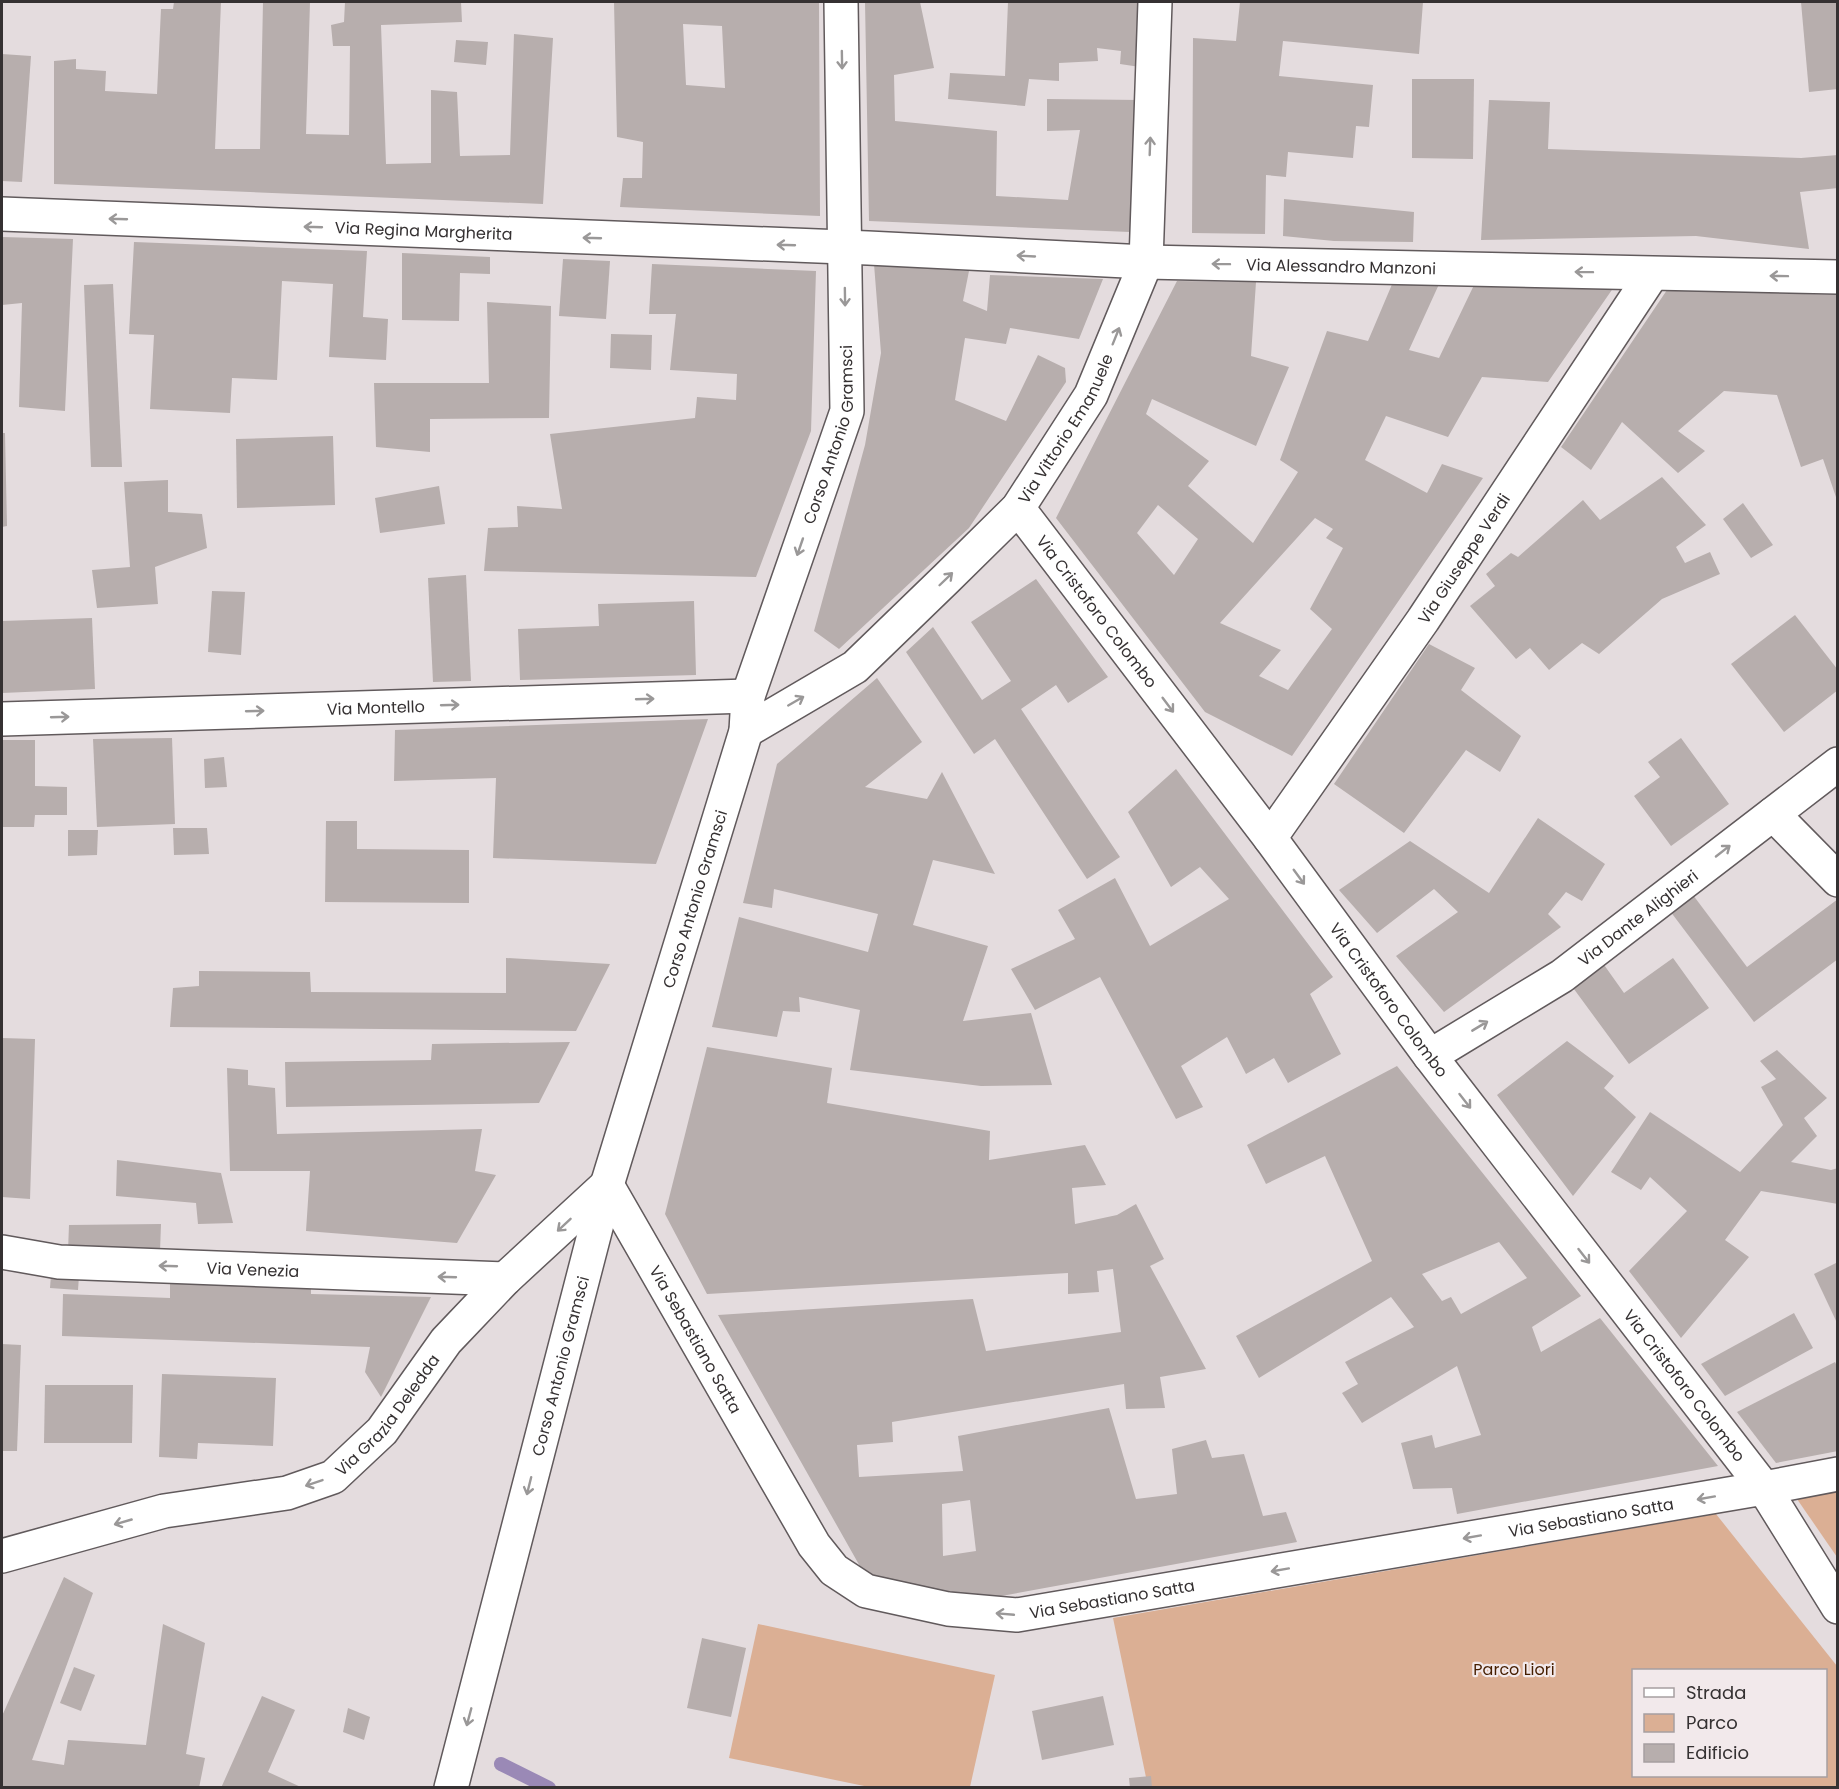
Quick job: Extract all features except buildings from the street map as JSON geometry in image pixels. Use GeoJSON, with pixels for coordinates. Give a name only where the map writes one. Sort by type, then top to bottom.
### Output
{"type":"FeatureCollection","features":[{"type":"Feature","properties":{"kind":"street","name":"Corso Antonio Gramsci"},"geometry":{"type":"LineString","coordinates":[[451,1788],[607,1185],[746,731],[748,696],[847,411],[841,2]]}},
{"type":"Feature","properties":{"kind":"street","name":"Via Vittorio Emanuele"},"geometry":{"type":"LineString","coordinates":[[746,731],[855,667],[1018,508],[1091,395],[1146,262],[1155,2]]}},
{"type":"Feature","properties":{"kind":"street","name":"Via Regina Margherita"},"geometry":{"type":"LineString","coordinates":[[2,214],[845,248]]}},
{"type":"Feature","properties":{"kind":"street","name":"Via Alessandro Manzoni"},"geometry":{"type":"LineString","coordinates":[[845,248],[1146,262],[1838,277]]}},
{"type":"Feature","properties":{"kind":"street","name":"Via Giuseppe Verdi"},"geometry":{"type":"LineString","coordinates":[[1269,838],[1423,620],[1652,274]]}},
{"type":"Feature","properties":{"kind":"street","name":"Via Cristoforo Colombo"},"geometry":{"type":"LineString","coordinates":[[1018,508],[1269,838],[1430,1056],[1764,1488],[1838,1607]]}},
{"type":"Feature","properties":{"kind":"street","name":"Via Montello"},"geometry":{"type":"LineString","coordinates":[[2,719],[748,696]]}},
{"type":"Feature","properties":{"kind":"street","name":"Via Dante Alighieri"},"geometry":{"type":"LineString","coordinates":[[1430,1056],[1562,976],[1838,764]]}},
{"type":"Feature","properties":{"kind":"street"},"geometry":{"type":"LineString","coordinates":[[1773,814],[1838,880]]}},
{"type":"Feature","properties":{"kind":"street","name":"Via Grazia Deledda"},"geometry":{"type":"LineString","coordinates":[[2,1556],[164,1511],[287,1493],[333,1477],[382,1431],[446,1341],[505,1279],[607,1185]]}},
{"type":"Feature","properties":{"kind":"street","name":"Via Sebastiano Satta"},"geometry":{"type":"LineString","coordinates":[[607,1185],[814,1545],[834,1570],[866,1591],[948,1609],[1017,1615],[1838,1474]]}},
{"type":"Feature","properties":{"kind":"street","name":"Via Venezia"},"geometry":{"type":"LineString","coordinates":[[2,1252],[59,1262],[505,1279]]}},
{"type":"Feature","properties":{"kind":"green space"},"geometry":{"type":"Polygon","coordinates":[[[1838,1491],[1837,1557],[1797,1499],[1838,1491]]]}},
{"type":"Feature","properties":{"kind":"green space","name":"Parco Liori"},"geometry":{"type":"Polygon","coordinates":[[[1716,1514],[1837,1666],[1837,1787],[1148,1787],[1113,1618],[1716,1514]]]}},
{"type":"Feature","properties":{"kind":"green space"},"geometry":{"type":"Polygon","coordinates":[[[758,1624],[995,1675],[970,1787],[869,1787],[729,1758],[758,1624]]]}},
{"type":"Feature","properties":{"kind":"waterway"},"geometry":{"type":"LineString","coordinates":[[501,1764],[549,1788]]}}]}
